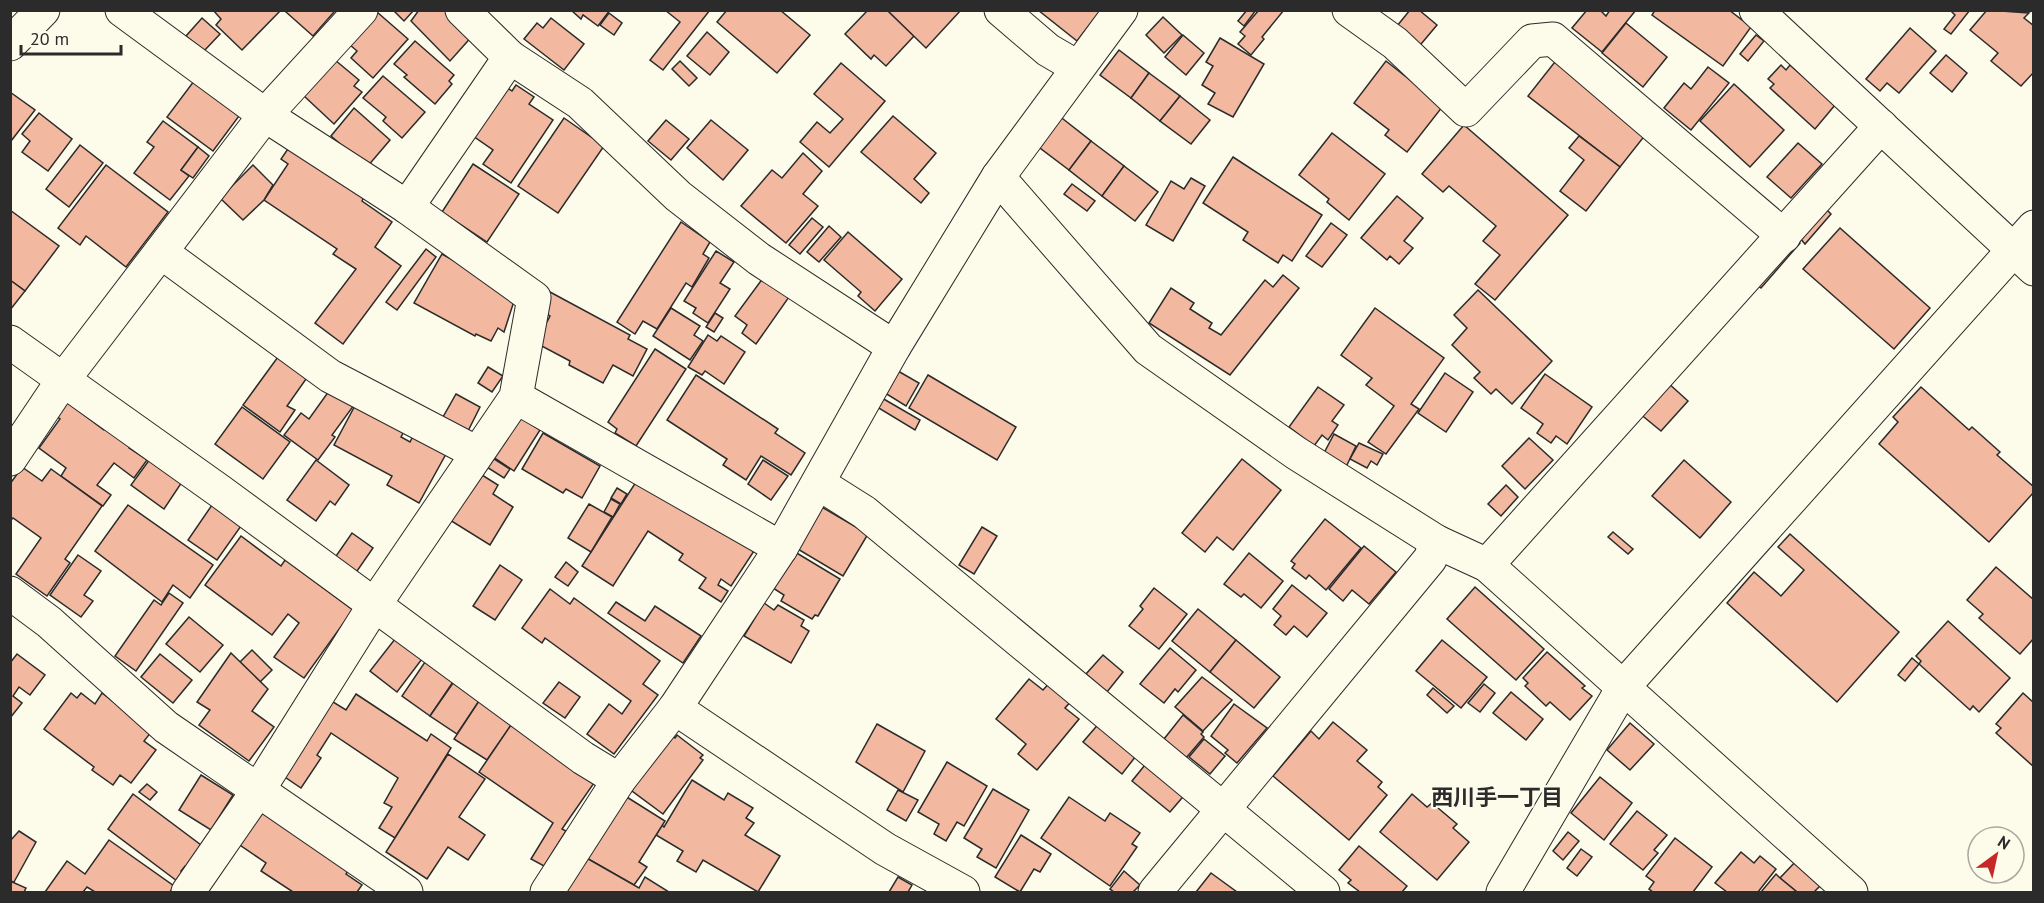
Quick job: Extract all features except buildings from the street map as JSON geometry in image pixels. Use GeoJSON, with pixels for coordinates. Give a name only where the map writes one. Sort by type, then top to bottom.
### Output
{"type":"FeatureCollection","features":[{"type":"Feature","properties":{"kind":"street"},"geometry":{"type":"LineString","coordinates":[[10,44],[43,10]]}},
{"type":"Feature","properties":{"kind":"street"},"geometry":{"type":"LineString","coordinates":[[122,10],[266,115],[407,207],[534,298],[516,397],[375,604],[257,792],[188,892]]}},
{"type":"Feature","properties":{"kind":"street"},"geometry":{"type":"LineString","coordinates":[[10,459],[63,380],[266,115],[361,10]]}},
{"type":"Feature","properties":{"kind":"street"},"geometry":{"type":"LineString","coordinates":[[462,10],[510,57],[580,103],[678,196],[759,259],[894,347]]}},
{"type":"Feature","properties":{"kind":"street"},"geometry":{"type":"LineString","coordinates":[[1001,10],[1048,50],[1077,67]]}},
{"type":"Feature","properties":{"kind":"street"},"geometry":{"type":"LineString","coordinates":[[547,892],[619,780],[675,708],[781,548],[894,347],[998,177],[1121,10]]}},
{"type":"Feature","properties":{"kind":"street"},"geometry":{"type":"LineString","coordinates":[[1349,10],[1395,43],[1466,110],[1532,40],[1553,39],[1784,236]]}},
{"type":"Feature","properties":{"kind":"street"},"geometry":{"type":"LineString","coordinates":[[1503,892],[1624,686],[2027,248],[1881,126],[1756,10]]}},
{"type":"Feature","properties":{"kind":"street"},"geometry":{"type":"LineString","coordinates":[[407,207],[510,57]]}},
{"type":"Feature","properties":{"kind":"street"},"geometry":{"type":"LineString","coordinates":[[1487,565],[1881,126]]}},
{"type":"Feature","properties":{"kind":"street"},"geometry":{"type":"LineString","coordinates":[[998,177],[1148,349],[1296,453],[1437,542],[1487,565],[1851,892]]}},
{"type":"Feature","properties":{"kind":"street"},"geometry":{"type":"LineString","coordinates":[[161,252],[330,376],[477,453]]}},
{"type":"Feature","properties":{"kind":"street"},"geometry":{"type":"LineString","coordinates":[[10,342],[375,604],[574,751],[619,780]]}},
{"type":"Feature","properties":{"kind":"street"},"geometry":{"type":"LineString","coordinates":[[516,397],[781,548]]}},
{"type":"Feature","properties":{"kind":"street"},"geometry":{"type":"LineString","coordinates":[[818,483],[864,512],[1323,892]]}},
{"type":"Feature","properties":{"kind":"street"},"geometry":{"type":"LineString","coordinates":[[1155,892],[1430,559],[1437,542]]}},
{"type":"Feature","properties":{"kind":"street"},"geometry":{"type":"LineString","coordinates":[[10,593],[49,622],[166,727],[257,792],[406,892]]}},
{"type":"Feature","properties":{"kind":"street"},"geometry":{"type":"LineString","coordinates":[[675,708],[885,849],[963,892]]}},
{"type":"Feature","properties":{"kind":"district","name":"西川手一丁目"},"geometry":{"type":"Point","coordinates":[1497,797]}}]}
